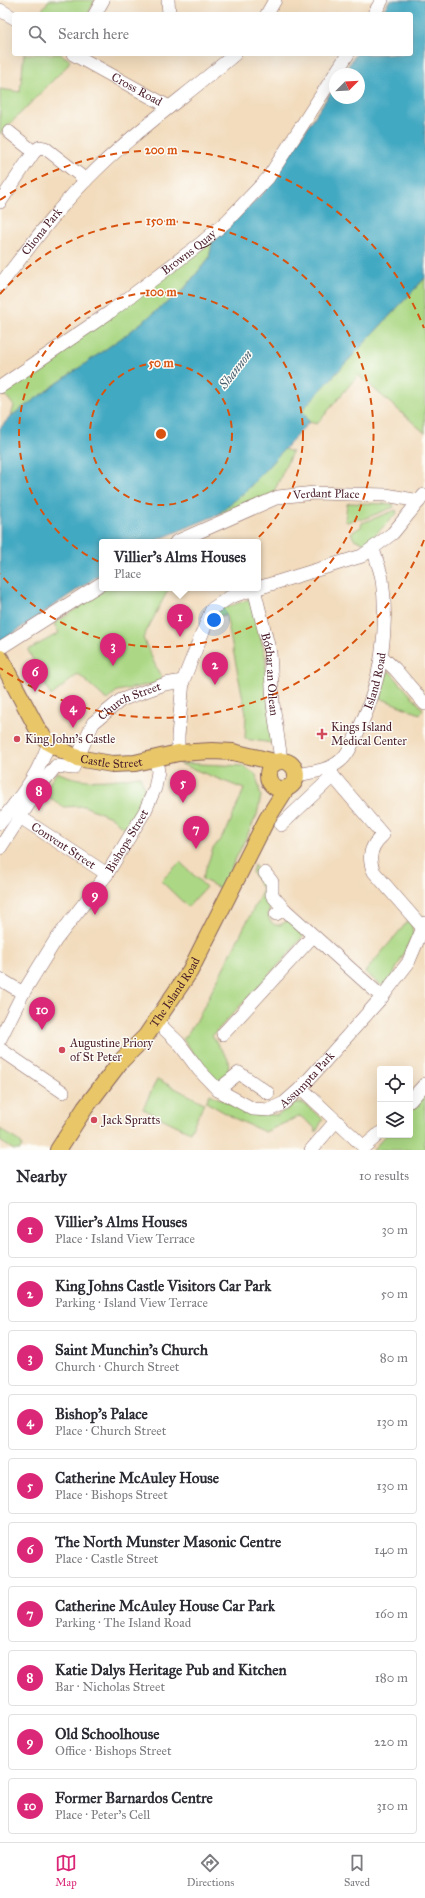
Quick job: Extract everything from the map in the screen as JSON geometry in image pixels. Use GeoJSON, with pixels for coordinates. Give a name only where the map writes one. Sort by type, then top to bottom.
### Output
{"type":"FeatureCollection","features":[{"type":"Feature","properties":{"kind":"main road","name":"Castle Street"},"geometry":{"type":"LineString","coordinates":[[0,658],[38,730],[49,743],[77,758],[112,764],[156,760],[178,753],[212,751],[233,752],[251,756],[276,774]]}},
{"type":"Feature","properties":{"kind":"main road","name":"The Island Road"},"geometry":{"type":"LineString","coordinates":[[58,1150],[85,1108],[121,1061],[146,1036],[190,971],[274,822],[276,774],[294,784],[297,775]]}},
{"type":"Feature","properties":{"kind":"street"},"geometry":{"type":"LineString","coordinates":[[96,12],[103,0]]}},
{"type":"Feature","properties":{"kind":"street"},"geometry":{"type":"LineString","coordinates":[[168,0],[169,12]]}},
{"type":"Feature","properties":{"kind":"street"},"geometry":{"type":"LineString","coordinates":[[268,12],[274,0]]}},
{"type":"Feature","properties":{"kind":"street"},"geometry":{"type":"LineString","coordinates":[[375,12],[382,0]]}},
{"type":"Feature","properties":{"kind":"street"},"geometry":{"type":"LineString","coordinates":[[0,10],[12,17]]}},
{"type":"Feature","properties":{"kind":"street","name":"Cross Road"},"geometry":{"type":"LineString","coordinates":[[78,56],[169,106],[232,56]]}},
{"type":"Feature","properties":{"kind":"street","name":"Browns Quay"},"geometry":{"type":"LineString","coordinates":[[339,68],[347,56]]}},
{"type":"Feature","properties":{"kind":"street","name":"Browns Quay"},"geometry":{"type":"LineString","coordinates":[[0,387],[110,312],[200,244],[227,221],[268,178],[329,83]]}},
{"type":"Feature","properties":{"kind":"street","name":"Cliona Park"},"geometry":{"type":"LineString","coordinates":[[0,285],[45,226],[86,180],[169,106]]}},
{"type":"Feature","properties":{"kind":"street"},"geometry":{"type":"LineString","coordinates":[[8,132],[34,152]]}},
{"type":"Feature","properties":{"kind":"street"},"geometry":{"type":"LineString","coordinates":[[0,202],[34,152],[40,147],[45,148],[86,180]]}},
{"type":"Feature","properties":{"kind":"street","name":"Verdant Place"},"geometry":{"type":"LineString","coordinates":[[183,539],[278,497],[314,493],[386,495],[422,498]]}},
{"type":"Feature","properties":{"kind":"street","name":"Verdant Place"},"geometry":{"type":"LineString","coordinates":[[261,587],[342,564],[373,549],[393,533],[422,498]]}},
{"type":"Feature","properties":{"kind":"street","name":"Island Road"},"geometry":{"type":"LineString","coordinates":[[297,775],[332,772],[348,753],[371,704],[378,681],[382,657],[384,612],[382,578],[373,549]]}},
{"type":"Feature","properties":{"kind":"street"},"geometry":{"type":"LineString","coordinates":[[0,648],[99,585]]}},
{"type":"Feature","properties":{"kind":"street","name":"Verdant Place"},"geometry":{"type":"LineString","coordinates":[[178,753],[183,681],[212,609],[230,597],[247,591]]}},
{"type":"Feature","properties":{"kind":"street","name":"Bóthar an Oilean"},"geometry":{"type":"LineString","coordinates":[[257,591],[270,653],[276,774]]}},
{"type":"Feature","properties":{"kind":"street"},"geometry":{"type":"LineString","coordinates":[[382,657],[395,669],[425,704]]}},
{"type":"Feature","properties":{"kind":"street","name":"Church Street"},"geometry":{"type":"LineString","coordinates":[[77,758],[93,723],[122,700],[165,684],[183,681]]}},
{"type":"Feature","properties":{"kind":"street"},"geometry":{"type":"LineString","coordinates":[[0,823],[30,784],[40,767],[49,743]]}},
{"type":"Feature","properties":{"kind":"street"},"geometry":{"type":"LineString","coordinates":[[0,848],[43,782],[56,766],[72,768],[77,758]]}},
{"type":"Feature","properties":{"kind":"street","name":"Bishops Street"},"geometry":{"type":"LineString","coordinates":[[0,1039],[23,993],[55,941],[107,874],[145,811],[155,788],[158,772],[156,760]]}},
{"type":"Feature","properties":{"kind":"street"},"geometry":{"type":"LineString","coordinates":[[274,822],[332,772],[383,835],[376,842],[370,853],[370,863],[374,872],[424,925]]}},
{"type":"Feature","properties":{"kind":"street","name":"Convent Street"},"geometry":{"type":"LineString","coordinates":[[20,817],[107,874]]}},
{"type":"Feature","properties":{"kind":"street"},"geometry":{"type":"LineString","coordinates":[[265,873],[272,882],[272,895],[280,911],[313,936],[382,997]]}},
{"type":"Feature","properties":{"kind":"street","name":"Assumpta Park"},"geometry":{"type":"LineString","coordinates":[[156,1021],[178,1042],[199,1070],[218,1090],[253,1110],[269,1110],[284,1103],[301,1088],[382,997],[408,963],[424,925]]}},
{"type":"Feature","properties":{"kind":"street"},"geometry":{"type":"LineString","coordinates":[[223,1034],[313,936]]}},
{"type":"Feature","properties":{"kind":"street"},"geometry":{"type":"LineString","coordinates":[[0,979],[23,993]]}},
{"type":"Feature","properties":{"kind":"street"},"geometry":{"type":"LineString","coordinates":[[0,1049],[63,1092]]}},
{"type":"Feature","properties":{"kind":"street"},"geometry":{"type":"LineString","coordinates":[[218,1090],[236,1070],[268,1093]]}},
{"type":"Feature","properties":{"kind":"street"},"geometry":{"type":"LineString","coordinates":[[413,1097],[425,1084]]}},
{"type":"Feature","properties":{"kind":"street"},"geometry":{"type":"LineString","coordinates":[[301,1088],[364,1147],[377,1136]]}},
{"type":"Feature","properties":{"kind":"street"},"geometry":{"type":"LineString","coordinates":[[312,1150],[336,1121]]}},
{"type":"Feature","properties":{"kind":"green space"},"geometry":{"type":"Polygon","coordinates":[[[49,0],[95,0],[89,12],[40,12],[49,0]]]}},
{"type":"Feature","properties":{"kind":"green space"},"geometry":{"type":"Polygon","coordinates":[[[24,56],[63,56],[70,60],[67,66],[0,134],[0,89],[20,92],[24,56]]]}},
{"type":"Feature","properties":{"kind":"green space"},"geometry":{"type":"Polygon","coordinates":[[[213,240],[209,258],[183,290],[127,334],[11,416],[14,406],[3,392],[213,240]]]}},
{"type":"Feature","properties":{"kind":"green space"},"geometry":{"type":"Polygon","coordinates":[[[425,278],[425,433],[358,375],[317,424],[309,422],[302,410],[425,278]]]}},
{"type":"Feature","properties":{"kind":"green space"},"geometry":{"type":"Polygon","coordinates":[[[284,449],[292,452],[273,494],[244,503],[217,515],[245,492],[284,449]]]}},
{"type":"Feature","properties":{"kind":"green space"},"geometry":{"type":"Polygon","coordinates":[[[347,504],[393,504],[394,507],[361,520],[358,518],[347,522],[345,521],[347,504]]]}},
{"type":"Feature","properties":{"kind":"green space"},"geometry":{"type":"Polygon","coordinates":[[[396,510],[397,513],[366,544],[354,539],[351,533],[361,527],[362,523],[396,510]]]}},
{"type":"Feature","properties":{"kind":"green space"},"geometry":{"type":"Polygon","coordinates":[[[103,591],[167,591],[143,638],[163,682],[117,691],[107,700],[78,674],[51,696],[28,650],[59,633],[54,624],[103,591]]]}},
{"type":"Feature","properties":{"kind":"green space"},"geometry":{"type":"Polygon","coordinates":[[[250,599],[265,654],[272,743],[245,739],[246,714],[226,615],[214,616],[216,611],[250,599]]]}},
{"type":"Feature","properties":{"kind":"green space"},"geometry":{"type":"Polygon","coordinates":[[[387,672],[390,672],[423,709],[420,714],[380,698],[387,672]]]}},
{"type":"Feature","properties":{"kind":"green space"},"geometry":{"type":"Polygon","coordinates":[[[178,763],[243,766],[256,775],[261,796],[257,815],[221,889],[202,879],[213,849],[227,830],[244,789],[178,763]]]}},
{"type":"Feature","properties":{"kind":"green space"},"geometry":{"type":"Polygon","coordinates":[[[57,772],[78,779],[88,780],[108,780],[140,776],[144,792],[142,805],[139,811],[123,828],[113,818],[84,806],[64,807],[43,793],[57,772]]]}},
{"type":"Feature","properties":{"kind":"green space"},"geometry":{"type":"Polygon","coordinates":[[[180,862],[206,887],[188,907],[161,881],[180,862]]]}},
{"type":"Feature","properties":{"kind":"green space"},"geometry":{"type":"Polygon","coordinates":[[[254,865],[266,880],[271,905],[268,914],[270,921],[275,925],[280,925],[289,920],[304,935],[285,958],[212,1036],[228,1059],[229,1073],[217,1085],[183,1039],[196,1022],[263,890],[252,872],[254,865]]]}},
{"type":"Feature","properties":{"kind":"green space"},"geometry":{"type":"Polygon","coordinates":[[[408,921],[412,926],[413,935],[389,983],[382,986],[365,972],[408,921]]]}},
{"type":"Feature","properties":{"kind":"green space"},"geometry":{"type":"Polygon","coordinates":[[[157,1079],[204,1103],[190,1132],[143,1109],[157,1079]]]}},
{"type":"Feature","properties":{"kind":"green space"},"geometry":{"type":"Polygon","coordinates":[[[425,1092],[425,1150],[373,1150],[383,1138],[413,1138],[413,1106],[425,1092]]]}},
{"type":"Feature","properties":{"kind":"green space"},"geometry":{"type":"Polygon","coordinates":[[[210,1094],[251,1114],[278,1115],[295,1103],[303,1103],[323,1119],[316,1132],[314,1127],[300,1116],[265,1132],[236,1119],[206,1102],[210,1094]]]}},
{"type":"Feature","properties":{"kind":"green space"},"geometry":{"type":"Polygon","coordinates":[[[0,1129],[20,1142],[22,1146],[20,1150],[14,1150],[0,1141],[0,1129]]]}},
{"type":"Feature","properties":{"kind":"water","name":"Shannon"},"geometry":{"type":"Polygon","coordinates":[[[390,0],[425,0],[425,278],[302,410],[309,422],[245,492],[217,515],[159,539],[99,539],[99,575],[0,642],[0,428],[11,416],[127,334],[183,290],[209,258],[213,240],[265,191],[329,95],[329,104],[365,104],[365,68],[347,68],[355,56],[413,56],[413,12],[382,12],[390,0]]]}},
{"type":"Feature","properties":{"kind":"place","name":"Villier's Alms Houses"},"geometry":{"type":"Point","coordinates":[180,637]}},
{"type":"Feature","properties":{"kind":"place","name":"Saint Munchin's Church"},"geometry":{"type":"Point","coordinates":[113,666]}},
{"type":"Feature","properties":{"kind":"place","name":"King Johns Castle Visitors Car Park"},"geometry":{"type":"Point","coordinates":[215,685]}},
{"type":"Feature","properties":{"kind":"place","name":"The North Munster Masonic Centre"},"geometry":{"type":"Point","coordinates":[35,692]}},
{"type":"Feature","properties":{"kind":"place","name":"Bishop's Palace"},"geometry":{"type":"Point","coordinates":[73,728]}},
{"type":"Feature","properties":{"kind":"place","name":"Kings Island Medical Center"},"geometry":{"type":"Point","coordinates":[322,734]}},
{"type":"Feature","properties":{"kind":"place","name":"King John's Castle"},"geometry":{"type":"Point","coordinates":[17,739]}},
{"type":"Feature","properties":{"kind":"place","name":"Catherine McAuley House"},"geometry":{"type":"Point","coordinates":[183,803]}},
{"type":"Feature","properties":{"kind":"place","name":"Katie Dalys Heritage Pub and Kitchen"},"geometry":{"type":"Point","coordinates":[39,811]}},
{"type":"Feature","properties":{"kind":"place","name":"Catherine McAuley House Car Park"},"geometry":{"type":"Point","coordinates":[196,849]}},
{"type":"Feature","properties":{"kind":"place","name":"Old Schoolhouse"},"geometry":{"type":"Point","coordinates":[95,915]}},
{"type":"Feature","properties":{"kind":"place","name":"Former Barnardos Centre"},"geometry":{"type":"Point","coordinates":[42,1030]}},
{"type":"Feature","properties":{"kind":"place","name":"Augustine Priory of St Peter"},"geometry":{"type":"Point","coordinates":[62,1050]}},
{"type":"Feature","properties":{"kind":"place","name":"Jack Spratts"},"geometry":{"type":"Point","coordinates":[94,1120]}}]}
